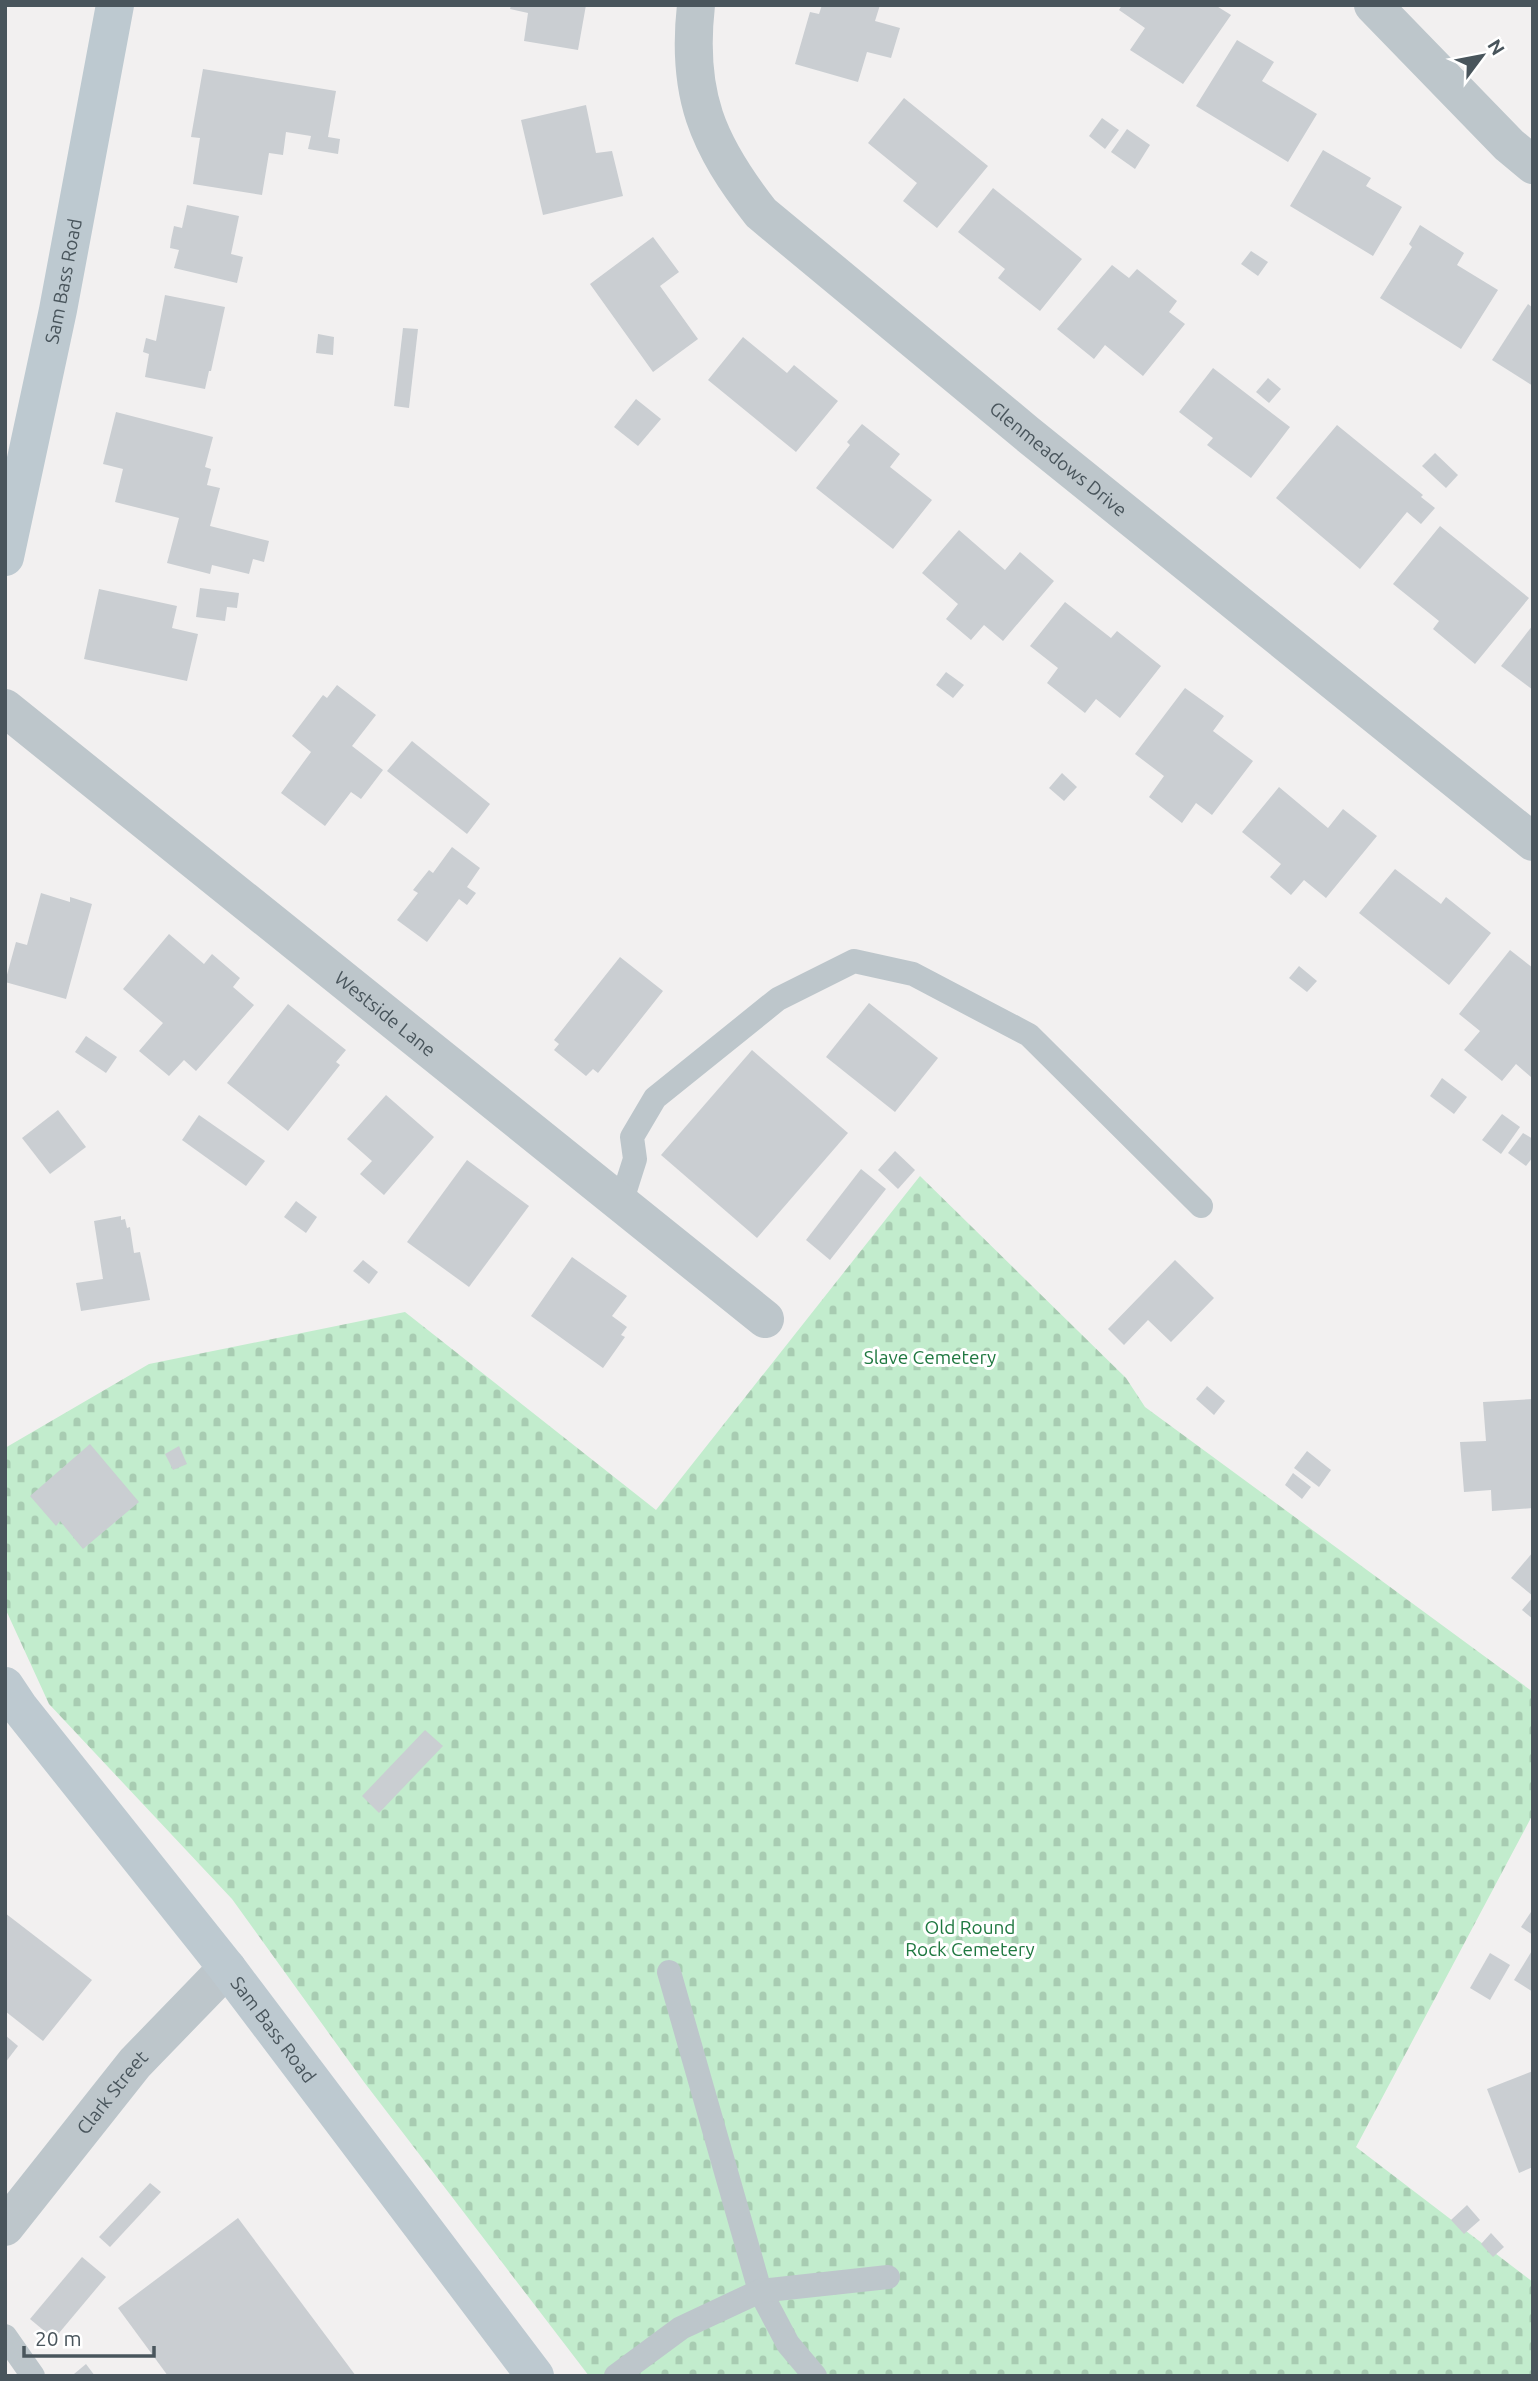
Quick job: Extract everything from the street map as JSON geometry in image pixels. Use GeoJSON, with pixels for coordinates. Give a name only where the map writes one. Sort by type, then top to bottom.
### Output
{"type":"FeatureCollection","features":[{"type":"Feature","properties":{"kind":"main road","name":"Sam Bass Road"},"geometry":{"type":"LineString","coordinates":[[5,556],[58,310],[116,5]]}},
{"type":"Feature","properties":{"kind":"main road","name":"Sam Bass Road"},"geometry":{"type":"LineString","coordinates":[[5,1686],[227,1968],[535,2376]]}},
{"type":"Feature","properties":{"kind":"street","name":"Glenmeadows Drive"},"geometry":{"type":"LineString","coordinates":[[696,5],[692,41],[698,94],[705,121],[715,146],[761,213],[1056,458],[1533,842]]}},
{"type":"Feature","properties":{"kind":"street"},"geometry":{"type":"LineString","coordinates":[[1373,5],[1509,145],[1533,165]]}},
{"type":"Feature","properties":{"kind":"street","name":"Westside Lane"},"geometry":{"type":"LineString","coordinates":[[5,708],[765,1319]]}},
{"type":"Feature","properties":{"kind":"street","name":"Clark Street"},"geometry":{"type":"LineString","coordinates":[[5,2227],[135,2063],[227,1968]]}},
{"type":"Feature","properties":{"kind":"lane"},"geometry":{"type":"LineString","coordinates":[[621,1203],[635,1159],[632,1138],[655,1098],[778,999],[854,961],[914,974],[1029,1035],[1201,1206]]}},
{"type":"Feature","properties":{"kind":"lane"},"geometry":{"type":"LineString","coordinates":[[669,1972],[760,2291],[788,2344],[815,2376]]}},
{"type":"Feature","properties":{"kind":"lane"},"geometry":{"type":"LineString","coordinates":[[615,2376],[681,2328],[760,2291],[888,2277]]}},
{"type":"Feature","properties":{"kind":"lane"},"geometry":{"type":"LineString","coordinates":[[5,2336],[33,2376]]}},
{"type":"Feature","properties":{"kind":"green space","name":"Old Round Rock Cemetery"},"geometry":{"type":"Polygon","coordinates":[[[920,1176],[1126,1378],[1145,1407],[1533,1692],[1533,1814],[1356,2147],[1533,2282],[1533,2376],[589,2376],[364,2082],[232,1899],[49,1704],[5,1608],[5,1448],[149,1364],[405,1312],[656,1510],[920,1176]]]}},
{"type":"Feature","properties":{"kind":"building"},"geometry":{"type":"Polygon","coordinates":[[[511,5],[586,5],[578,50],[524,41],[528,13],[510,9],[511,5]]]}},
{"type":"Feature","properties":{"kind":"building"},"geometry":{"type":"Polygon","coordinates":[[[822,5],[880,5],[875,21],[900,28],[891,58],[867,52],[858,82],[795,64],[810,12],[819,14],[822,5]]]}},
{"type":"Feature","properties":{"kind":"building"},"geometry":{"type":"Polygon","coordinates":[[[1122,5],[1215,5],[1231,15],[1183,84],[1130,50],[1145,28],[1119,10],[1122,5]]]}},
{"type":"Feature","properties":{"kind":"building"},"geometry":{"type":"Polygon","coordinates":[[[1237,40],[1274,62],[1262,81],[1317,114],[1288,162],[1196,106],[1237,40]]]}},
{"type":"Feature","properties":{"kind":"building"},"geometry":{"type":"Polygon","coordinates":[[[203,69],[336,91],[328,137],[340,139],[338,154],[308,149],[311,136],[286,132],[283,155],[269,153],[262,195],[193,184],[200,138],[191,137],[203,69]]]}},
{"type":"Feature","properties":{"kind":"building"},"geometry":{"type":"Polygon","coordinates":[[[904,98],[988,166],[937,228],[903,201],[917,183],[868,143],[904,98]]]}},
{"type":"Feature","properties":{"kind":"building"},"geometry":{"type":"Polygon","coordinates":[[[586,105],[596,153],[612,151],[623,196],[543,215],[521,120],[586,105]]]}},
{"type":"Feature","properties":{"kind":"building"},"geometry":{"type":"Polygon","coordinates":[[[1102,118],[1119,130],[1105,149],[1089,136],[1102,118]]]}},
{"type":"Feature","properties":{"kind":"building"},"geometry":{"type":"Polygon","coordinates":[[[1127,129],[1150,145],[1135,169],[1111,152],[1127,129]]]}},
{"type":"Feature","properties":{"kind":"building"},"geometry":{"type":"Polygon","coordinates":[[[1323,150],[1371,178],[1366,186],[1402,207],[1373,256],[1290,206],[1323,150]]]}},
{"type":"Feature","properties":{"kind":"building"},"geometry":{"type":"Polygon","coordinates":[[[993,188],[1082,259],[1040,311],[998,278],[1005,269],[958,232],[993,188]]]}},
{"type":"Feature","properties":{"kind":"building"},"geometry":{"type":"Polygon","coordinates":[[[187,205],[239,216],[231,254],[243,257],[237,283],[174,268],[179,250],[170,248],[171,240],[174,226],[182,228],[187,205]]]}},
{"type":"Feature","properties":{"kind":"building"},"geometry":{"type":"Polygon","coordinates":[[[1420,225],[1464,253],[1457,265],[1498,290],[1461,349],[1380,298],[1412,247],[1409,244],[1420,225]]]}},
{"type":"Feature","properties":{"kind":"building"},"geometry":{"type":"Polygon","coordinates":[[[653,237],[679,272],[660,286],[698,339],[653,372],[590,284],[653,237]]]}},
{"type":"Feature","properties":{"kind":"building"},"geometry":{"type":"Polygon","coordinates":[[[1251,251],[1268,262],[1258,276],[1241,264],[1251,251]]]}},
{"type":"Feature","properties":{"kind":"building"},"geometry":{"type":"Polygon","coordinates":[[[1112,265],[1129,278],[1137,269],[1177,301],[1169,312],[1185,324],[1143,376],[1105,345],[1094,359],[1057,329],[1112,265]]]}},
{"type":"Feature","properties":{"kind":"building"},"geometry":{"type":"Polygon","coordinates":[[[165,295],[225,307],[205,389],[145,377],[149,354],[143,352],[146,338],[156,341],[165,295]]]}},
{"type":"Feature","properties":{"kind":"building"},"geometry":{"type":"Polygon","coordinates":[[[1528,304],[1533,308],[1533,386],[1492,360],[1528,304]]]}},
{"type":"Feature","properties":{"kind":"building"},"geometry":{"type":"Polygon","coordinates":[[[403,328],[418,329],[409,408],[394,406],[403,328]]]}},
{"type":"Feature","properties":{"kind":"building"},"geometry":{"type":"Polygon","coordinates":[[[318,334],[334,337],[333,355],[316,353],[318,334]]]}},
{"type":"Feature","properties":{"kind":"building"},"geometry":{"type":"Polygon","coordinates":[[[743,337],[787,373],[794,365],[838,401],[796,452],[708,380],[743,337]]]}},
{"type":"Feature","properties":{"kind":"building"},"geometry":{"type":"Polygon","coordinates":[[[1213,368],[1290,427],[1251,478],[1207,445],[1213,438],[1179,412],[1213,368]]]}},
{"type":"Feature","properties":{"kind":"building"},"geometry":{"type":"Polygon","coordinates":[[[1268,378],[1281,389],[1269,403],[1256,392],[1268,378]]]}},
{"type":"Feature","properties":{"kind":"building"},"geometry":{"type":"Polygon","coordinates":[[[636,399],[661,419],[638,446],[614,427],[636,399]]]}},
{"type":"Feature","properties":{"kind":"building"},"geometry":{"type":"Polygon","coordinates":[[[116,412],[213,437],[205,467],[211,469],[207,485],[220,488],[210,526],[269,541],[264,562],[253,559],[249,574],[212,565],[210,574],[167,563],[179,518],[115,502],[123,469],[103,464],[116,412]]]}},
{"type":"Feature","properties":{"kind":"building"},"geometry":{"type":"Polygon","coordinates":[[[862,424],[900,454],[890,467],[932,500],[893,549],[816,488],[850,445],[847,442],[862,424]]]}},
{"type":"Feature","properties":{"kind":"building"},"geometry":{"type":"Polygon","coordinates":[[[1337,425],[1423,495],[1421,497],[1435,508],[1421,524],[1407,512],[1360,569],[1276,498],[1337,425]]]}},
{"type":"Feature","properties":{"kind":"building"},"geometry":{"type":"Polygon","coordinates":[[[1435,453],[1458,475],[1446,488],[1422,466],[1435,453]]]}},
{"type":"Feature","properties":{"kind":"building"},"geometry":{"type":"Polygon","coordinates":[[[1440,526],[1529,598],[1475,664],[1433,629],[1439,621],[1393,584],[1440,526]]]}},
{"type":"Feature","properties":{"kind":"building"},"geometry":{"type":"Polygon","coordinates":[[[959,530],[1005,570],[1020,552],[1054,581],[1003,641],[984,625],[971,640],[946,619],[958,604],[922,573],[959,530]]]}},
{"type":"Feature","properties":{"kind":"building"},"geometry":{"type":"Polygon","coordinates":[[[200,588],[239,593],[237,608],[227,607],[225,621],[196,617],[200,588]]]}},
{"type":"Feature","properties":{"kind":"building"},"geometry":{"type":"Polygon","coordinates":[[[99,589],[177,606],[172,628],[198,634],[187,681],[84,659],[99,589]]]}},
{"type":"Feature","properties":{"kind":"building"},"geometry":{"type":"Polygon","coordinates":[[[1065,602],[1111,638],[1117,631],[1161,666],[1120,718],[1096,699],[1085,713],[1047,683],[1058,668],[1030,646],[1065,602]]]}},
{"type":"Feature","properties":{"kind":"building"},"geometry":{"type":"Polygon","coordinates":[[[1533,625],[1533,690],[1501,666],[1533,625]]]}},
{"type":"Feature","properties":{"kind":"building"},"geometry":{"type":"Polygon","coordinates":[[[946,672],[964,685],[953,698],[936,685],[946,672]]]}},
{"type":"Feature","properties":{"kind":"building"},"geometry":{"type":"Polygon","coordinates":[[[337,685],[376,715],[352,746],[383,770],[361,799],[351,792],[325,826],[281,793],[311,752],[292,736],[323,695],[327,698],[337,685]]]}},
{"type":"Feature","properties":{"kind":"building"},"geometry":{"type":"Polygon","coordinates":[[[1185,688],[1224,716],[1213,731],[1253,761],[1212,815],[1196,803],[1182,823],[1149,797],[1164,776],[1135,754],[1185,688]]]}},
{"type":"Feature","properties":{"kind":"building"},"geometry":{"type":"Polygon","coordinates":[[[412,741],[490,804],[467,834],[387,771],[412,741]]]}},
{"type":"Feature","properties":{"kind":"building"},"geometry":{"type":"Polygon","coordinates":[[[1062,773],[1077,787],[1064,801],[1049,788],[1062,773]]]}},
{"type":"Feature","properties":{"kind":"building"},"geometry":{"type":"Polygon","coordinates":[[[1279,787],[1328,828],[1343,809],[1377,836],[1326,898],[1304,880],[1291,895],[1270,877],[1281,864],[1242,832],[1279,787]]]}},
{"type":"Feature","properties":{"kind":"building"},"geometry":{"type":"Polygon","coordinates":[[[452,847],[480,868],[467,887],[476,893],[467,905],[459,899],[427,942],[397,920],[418,893],[413,890],[429,870],[433,873],[452,847]]]}},
{"type":"Feature","properties":{"kind":"building"},"geometry":{"type":"Polygon","coordinates":[[[1395,869],[1441,904],[1446,897],[1491,933],[1449,985],[1359,913],[1395,869]]]}},
{"type":"Feature","properties":{"kind":"building"},"geometry":{"type":"Polygon","coordinates":[[[41,893],[70,902],[70,897],[92,904],[66,999],[5,982],[16,942],[27,945],[41,893]]]}},
{"type":"Feature","properties":{"kind":"building"},"geometry":{"type":"Polygon","coordinates":[[[169,934],[204,964],[212,954],[240,978],[233,987],[254,1005],[196,1071],[184,1060],[169,1076],[139,1051],[163,1023],[123,989],[169,934]]]}},
{"type":"Feature","properties":{"kind":"building"},"geometry":{"type":"Polygon","coordinates":[[[1510,950],[1533,968],[1533,1075],[1531,1077],[1516,1064],[1502,1081],[1464,1050],[1480,1031],[1459,1014],[1510,950]]]}},
{"type":"Feature","properties":{"kind":"building"},"geometry":{"type":"Polygon","coordinates":[[[620,957],[663,991],[598,1073],[593,1069],[586,1076],[554,1050],[559,1044],[554,1040],[620,957]]]}},
{"type":"Feature","properties":{"kind":"building"},"geometry":{"type":"Polygon","coordinates":[[[1299,966],[1317,981],[1307,992],[1289,978],[1299,966]]]}},
{"type":"Feature","properties":{"kind":"building"},"geometry":{"type":"Polygon","coordinates":[[[869,1003],[938,1058],[895,1112],[826,1057],[869,1003]]]}},
{"type":"Feature","properties":{"kind":"building"},"geometry":{"type":"Polygon","coordinates":[[[288,1004],[346,1050],[336,1062],[340,1065],[288,1131],[227,1083],[288,1004]]]}},
{"type":"Feature","properties":{"kind":"building"},"geometry":{"type":"Polygon","coordinates":[[[86,1036],[117,1057],[106,1073],[75,1052],[86,1036]]]}},
{"type":"Feature","properties":{"kind":"building"},"geometry":{"type":"Polygon","coordinates":[[[752,1050],[848,1133],[757,1238],[661,1155],[752,1050]]]}},
{"type":"Feature","properties":{"kind":"building"},"geometry":{"type":"Polygon","coordinates":[[[1442,1078],[1467,1097],[1454,1114],[1430,1096],[1442,1078]]]}},
{"type":"Feature","properties":{"kind":"building"},"geometry":{"type":"Polygon","coordinates":[[[386,1095],[434,1137],[384,1195],[360,1174],[372,1161],[347,1139],[386,1095]]]}},
{"type":"Feature","properties":{"kind":"building"},"geometry":{"type":"Polygon","coordinates":[[[58,1110],[86,1147],[50,1174],[22,1138],[58,1110]]]}},
{"type":"Feature","properties":{"kind":"building"},"geometry":{"type":"Polygon","coordinates":[[[1502,1114],[1520,1127],[1501,1154],[1482,1140],[1502,1114]]]}},
{"type":"Feature","properties":{"kind":"building"},"geometry":{"type":"Polygon","coordinates":[[[199,1115],[265,1161],[246,1186],[182,1140],[199,1115]]]}},
{"type":"Feature","properties":{"kind":"building"},"geometry":{"type":"Polygon","coordinates":[[[1523,1133],[1533,1139],[1533,1157],[1526,1166],[1508,1153],[1523,1133]]]}},
{"type":"Feature","properties":{"kind":"building"},"geometry":{"type":"Polygon","coordinates":[[[895,1151],[915,1170],[898,1189],[878,1170],[895,1151]]]}},
{"type":"Feature","properties":{"kind":"building"},"geometry":{"type":"Polygon","coordinates":[[[467,1160],[529,1206],[469,1287],[407,1242],[467,1160]]]}},
{"type":"Feature","properties":{"kind":"building"},"geometry":{"type":"Polygon","coordinates":[[[861,1169],[886,1189],[830,1260],[806,1240],[861,1169]]]}},
{"type":"Feature","properties":{"kind":"building"},"geometry":{"type":"Polygon","coordinates":[[[296,1201],[317,1217],[306,1233],[284,1217],[296,1201]]]}},
{"type":"Feature","properties":{"kind":"building"},"geometry":{"type":"Polygon","coordinates":[[[121,1216],[121,1220],[125,1219],[127,1228],[130,1227],[134,1253],[140,1252],[150,1300],[81,1311],[76,1283],[103,1279],[94,1221],[121,1216]]]}},
{"type":"Feature","properties":{"kind":"building"},"geometry":{"type":"Polygon","coordinates":[[[572,1257],[627,1296],[612,1316],[627,1327],[621,1335],[625,1337],[603,1368],[531,1316],[572,1257]]]}},
{"type":"Feature","properties":{"kind":"building"},"geometry":{"type":"Polygon","coordinates":[[[363,1260],[378,1272],[369,1284],[353,1271],[363,1260]]]}},
{"type":"Feature","properties":{"kind":"building"},"geometry":{"type":"Polygon","coordinates":[[[1175,1260],[1214,1298],[1171,1342],[1148,1320],[1124,1345],[1108,1329],[1175,1260]]]}},
{"type":"Feature","properties":{"kind":"building"},"geometry":{"type":"Polygon","coordinates":[[[1207,1386],[1225,1401],[1214,1415],[1196,1399],[1207,1386]]]}},
{"type":"Feature","properties":{"kind":"building"},"geometry":{"type":"Polygon","coordinates":[[[1533,1399],[1533,1508],[1492,1511],[1491,1490],[1464,1492],[1460,1442],[1486,1441],[1483,1402],[1533,1399]]]}},
{"type":"Feature","properties":{"kind":"building"},"geometry":{"type":"Polygon","coordinates":[[[90,1444],[139,1502],[83,1549],[60,1521],[56,1526],[30,1496],[90,1444]]]}},
{"type":"Feature","properties":{"kind":"building"},"geometry":{"type":"Polygon","coordinates":[[[179,1446],[187,1464],[173,1470],[165,1454],[179,1446]]]}},
{"type":"Feature","properties":{"kind":"building"},"geometry":{"type":"Polygon","coordinates":[[[1307,1451],[1331,1470],[1319,1487],[1294,1468],[1307,1451]]]}},
{"type":"Feature","properties":{"kind":"building"},"geometry":{"type":"Polygon","coordinates":[[[1293,1473],[1311,1487],[1302,1499],[1285,1485],[1293,1473]]]}},
{"type":"Feature","properties":{"kind":"building"},"geometry":{"type":"Polygon","coordinates":[[[1533,1552],[1533,1596],[1511,1578],[1533,1552]]]}},
{"type":"Feature","properties":{"kind":"building"},"geometry":{"type":"Polygon","coordinates":[[[1533,1597],[1533,1619],[1522,1610],[1533,1597]]]}},
{"type":"Feature","properties":{"kind":"building"},"geometry":{"type":"Polygon","coordinates":[[[425,1730],[443,1746],[379,1813],[362,1796],[425,1730]]]}},
{"type":"Feature","properties":{"kind":"building"},"geometry":{"type":"Polygon","coordinates":[[[1533,1909],[1533,1935],[1521,1927],[1533,1909]]]}},
{"type":"Feature","properties":{"kind":"building"},"geometry":{"type":"Polygon","coordinates":[[[5,1913],[92,1980],[43,2041],[5,2011],[5,1913]]]}},
{"type":"Feature","properties":{"kind":"building"},"geometry":{"type":"Polygon","coordinates":[[[1533,1949],[1533,1992],[1514,1980],[1533,1949]]]}},
{"type":"Feature","properties":{"kind":"building"},"geometry":{"type":"Polygon","coordinates":[[[1490,1953],[1510,1965],[1490,2000],[1470,1988],[1490,1953]]]}},
{"type":"Feature","properties":{"kind":"building"},"geometry":{"type":"Polygon","coordinates":[[[5,2035],[18,2046],[5,2063],[5,2035]]]}},
{"type":"Feature","properties":{"kind":"building"},"geometry":{"type":"Polygon","coordinates":[[[1533,2071],[1533,2167],[1519,2173],[1487,2089],[1533,2071]]]}},
{"type":"Feature","properties":{"kind":"building"},"geometry":{"type":"Polygon","coordinates":[[[150,2183],[161,2192],[110,2247],[99,2237],[150,2183]]]}},
{"type":"Feature","properties":{"kind":"building"},"geometry":{"type":"Polygon","coordinates":[[[1467,2205],[1480,2220],[1464,2234],[1451,2220],[1467,2205]]]}},
{"type":"Feature","properties":{"kind":"building"},"geometry":{"type":"Polygon","coordinates":[[[238,2218],[356,2376],[168,2376],[118,2308],[238,2218]]]}},
{"type":"Feature","properties":{"kind":"building"},"geometry":{"type":"Polygon","coordinates":[[[1491,2233],[1504,2247],[1493,2257],[1481,2244],[1491,2233]]]}},
{"type":"Feature","properties":{"kind":"building"},"geometry":{"type":"Polygon","coordinates":[[[82,2257],[106,2277],[54,2339],[30,2319],[82,2257]]]}},
{"type":"Feature","properties":{"kind":"building"},"geometry":{"type":"Polygon","coordinates":[[[86,2364],[95,2376],[75,2376],[74,2374],[86,2364]]]}},
{"type":"Feature","properties":{"kind":"park label","name":"Slave Cemetery"},"geometry":{"type":"Point","coordinates":[930,1357]}}]}
